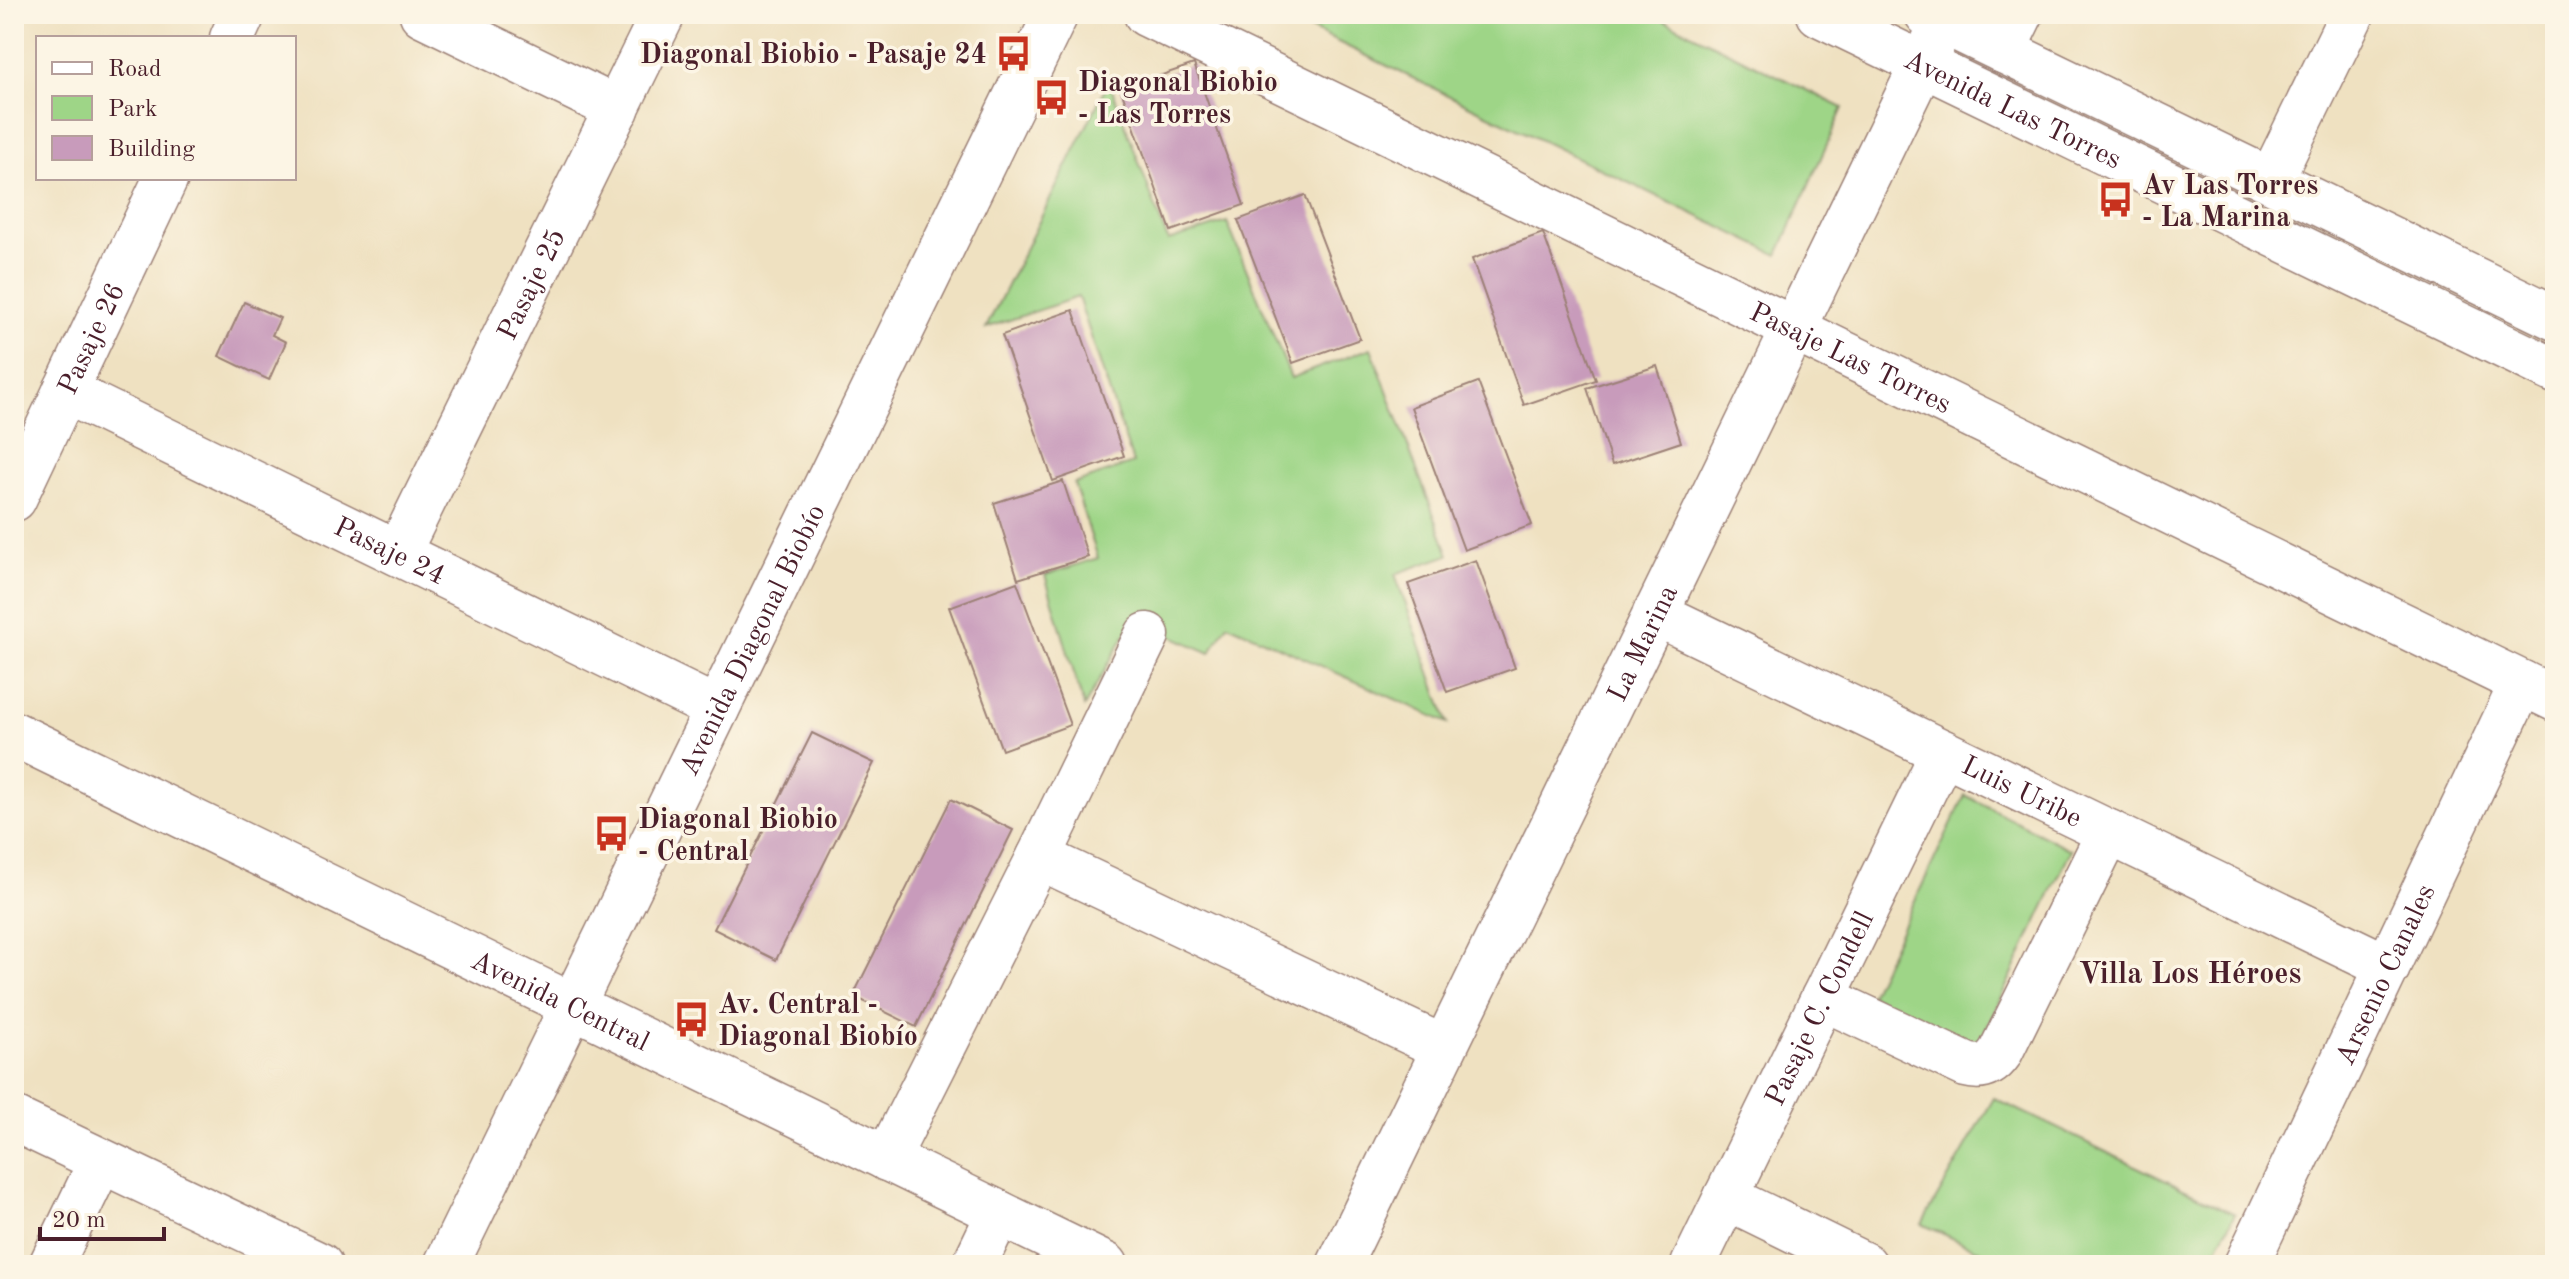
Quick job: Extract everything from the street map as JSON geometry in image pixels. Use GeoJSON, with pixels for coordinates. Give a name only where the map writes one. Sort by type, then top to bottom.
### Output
{"type":"FeatureCollection","features":[{"type":"Feature","properties":{"kind":"street"},"geometry":{"type":"LineString","coordinates":[[233,36],[243,14]]}},
{"type":"Feature","properties":{"kind":"street"},"geometry":{"type":"LineString","coordinates":[[422,14],[617,109]]}},
{"type":"Feature","properties":{"kind":"street","name":"Pasaje 25"},"geometry":{"type":"LineString","coordinates":[[398,553],[663,14]]}},
{"type":"Feature","properties":{"kind":"street","name":"Avenida Diagonal Biobío"},"geometry":{"type":"LineString","coordinates":[[446,1265],[1056,14]]}},
{"type":"Feature","properties":{"kind":"street","name":"Pasaje Las Torres"},"geometry":{"type":"LineString","coordinates":[[1146,14],[2539,691]]}},
{"type":"Feature","properties":{"kind":"street","name":"Avenida Las Torres"},"geometry":{"type":"LineString","coordinates":[[1819,14],[2555,371]]}},
{"type":"Feature","properties":{"kind":"street"},"geometry":{"type":"LineString","coordinates":[[2271,180],[2352,14]]}},
{"type":"Feature","properties":{"kind":"street","name":"La Marina"},"geometry":{"type":"LineString","coordinates":[[1339,1265],[1923,64],[1935,18]]}},
{"type":"Feature","properties":{"kind":"street","name":"Avenida Las Torres"},"geometry":{"type":"LineString","coordinates":[[1935,18],[2012,32],[2271,180],[2555,318]]}},
{"type":"Feature","properties":{"kind":"street","name":"Pasaje 26"},"geometry":{"type":"LineString","coordinates":[[14,499],[165,180]]}},
{"type":"Feature","properties":{"kind":"street","name":"Pasaje 24"},"geometry":{"type":"LineString","coordinates":[[65,391],[717,709]]}},
{"type":"Feature","properties":{"kind":"street","name":"Luis Uribe"},"geometry":{"type":"LineString","coordinates":[[1655,613],[2388,967]]}},
{"type":"Feature","properties":{"kind":"street"},"geometry":{"type":"LineString","coordinates":[[887,1159],[1147,635]]}},
{"type":"Feature","properties":{"kind":"street","name":"Arsenio Canales"},"geometry":{"type":"LineString","coordinates":[[2246,1265],[2388,967],[2539,691]]}},
{"type":"Feature","properties":{"kind":"street","name":"Avenida Central"},"geometry":{"type":"LineString","coordinates":[[14,734],[1106,1265]]}},
{"type":"Feature","properties":{"kind":"street","name":"Pasaje C. Condell"},"geometry":{"type":"LineString","coordinates":[[1693,1265],[1943,752]]}},
{"type":"Feature","properties":{"kind":"street"},"geometry":{"type":"LineString","coordinates":[[1823,998],[1966,1065],[1976,1068],[1995,1061],[2109,832]]}},
{"type":"Feature","properties":{"kind":"street"},"geometry":{"type":"LineString","coordinates":[[1039,857],[1444,1048]]}},
{"type":"Feature","properties":{"kind":"street"},"geometry":{"type":"LineString","coordinates":[[14,1119],[320,1265]]}},
{"type":"Feature","properties":{"kind":"street"},"geometry":{"type":"LineString","coordinates":[[51,1265],[101,1161]]}},
{"type":"Feature","properties":{"kind":"street"},"geometry":{"type":"LineString","coordinates":[[1726,1197],[1865,1265]]}},
{"type":"Feature","properties":{"kind":"street"},"geometry":{"type":"LineString","coordinates":[[974,1265],[999,1213]]}},
{"type":"Feature","properties":{"kind":"green space"},"geometry":{"type":"Polygon","coordinates":[[[1280,14],[1652,14],[1843,108],[1778,255],[1280,14]]]}},
{"type":"Feature","properties":{"kind":"green space"},"geometry":{"type":"Polygon","coordinates":[[[1109,81],[1168,241],[1227,222],[1291,378],[1371,348],[1449,555],[1395,574],[1448,723],[1228,624],[1210,653],[1134,619],[1084,707],[1045,575],[1098,558],[1074,484],[1133,463],[1078,297],[986,328],[1109,81]]]}},
{"type":"Feature","properties":{"kind":"green space"},"geometry":{"type":"Polygon","coordinates":[[[1965,795],[2071,850],[1977,1048],[1870,995],[1965,795]]]}},
{"type":"Feature","properties":{"kind":"green space"},"geometry":{"type":"Polygon","coordinates":[[[1994,1098],[2235,1214],[2208,1265],[2010,1265],[1922,1224],[1994,1098]]]}},
{"type":"Feature","properties":{"kind":"building"},"geometry":{"type":"Polygon","coordinates":[[[1194,64],[1244,205],[1171,231],[1121,89],[1194,64]]]}},
{"type":"Feature","properties":{"kind":"building"},"geometry":{"type":"Polygon","coordinates":[[[1305,195],[1360,339],[1293,363],[1238,220],[1305,195]]]}},
{"type":"Feature","properties":{"kind":"building"},"geometry":{"type":"Polygon","coordinates":[[[1543,233],[1596,380],[1524,405],[1472,259],[1543,233]]]}},
{"type":"Feature","properties":{"kind":"building"},"geometry":{"type":"Polygon","coordinates":[[[244,302],[280,318],[272,335],[286,342],[269,380],[219,356],[244,302]]]}},
{"type":"Feature","properties":{"kind":"building"},"geometry":{"type":"Polygon","coordinates":[[[1073,310],[1124,456],[1053,481],[1002,335],[1073,310]]]}},
{"type":"Feature","properties":{"kind":"building"},"geometry":{"type":"Polygon","coordinates":[[[1657,366],[1681,442],[1612,465],[1587,388],[1657,366]]]}},
{"type":"Feature","properties":{"kind":"building"},"geometry":{"type":"Polygon","coordinates":[[[1478,382],[1532,525],[1464,550],[1411,407],[1478,382]]]}},
{"type":"Feature","properties":{"kind":"building"},"geometry":{"type":"Polygon","coordinates":[[[1063,481],[1088,557],[1018,579],[994,503],[1063,481]]]}},
{"type":"Feature","properties":{"kind":"building"},"geometry":{"type":"Polygon","coordinates":[[[1476,560],[1515,668],[1447,692],[1408,584],[1476,560]]]}},
{"type":"Feature","properties":{"kind":"building"},"geometry":{"type":"Polygon","coordinates":[[[1017,582],[1070,725],[1002,750],[949,607],[1017,582]]]}},
{"type":"Feature","properties":{"kind":"building"},"geometry":{"type":"Polygon","coordinates":[[[812,733],[874,763],[776,960],[714,929],[812,733]]]}},
{"type":"Feature","properties":{"kind":"building"},"geometry":{"type":"Polygon","coordinates":[[[951,799],[1013,830],[916,1027],[853,996],[951,799]]]}},
{"type":"Feature","properties":{"kind":"place","name":"Diagonal Biobio - Pasaje 24"},"geometry":{"type":"Point","coordinates":[1013,53]}},
{"type":"Feature","properties":{"kind":"place","name":"Diagonal Biobio - Las Torres"},"geometry":{"type":"Point","coordinates":[1052,97]}},
{"type":"Feature","properties":{"kind":"place","name":"Av Las Torres - La Marina"},"geometry":{"type":"Point","coordinates":[2116,200]}},
{"type":"Feature","properties":{"kind":"place","name":"Diagonal Biobio - Central"},"geometry":{"type":"Point","coordinates":[612,834]}},
{"type":"Feature","properties":{"kind":"place","name":"Av. Central - Diagonal Biobío"},"geometry":{"type":"Point","coordinates":[692,1019]}},
{"type":"Feature","properties":{"kind":"district","name":"Villa Los Héroes"},"geometry":{"type":"Point","coordinates":[2190,973]}}]}
